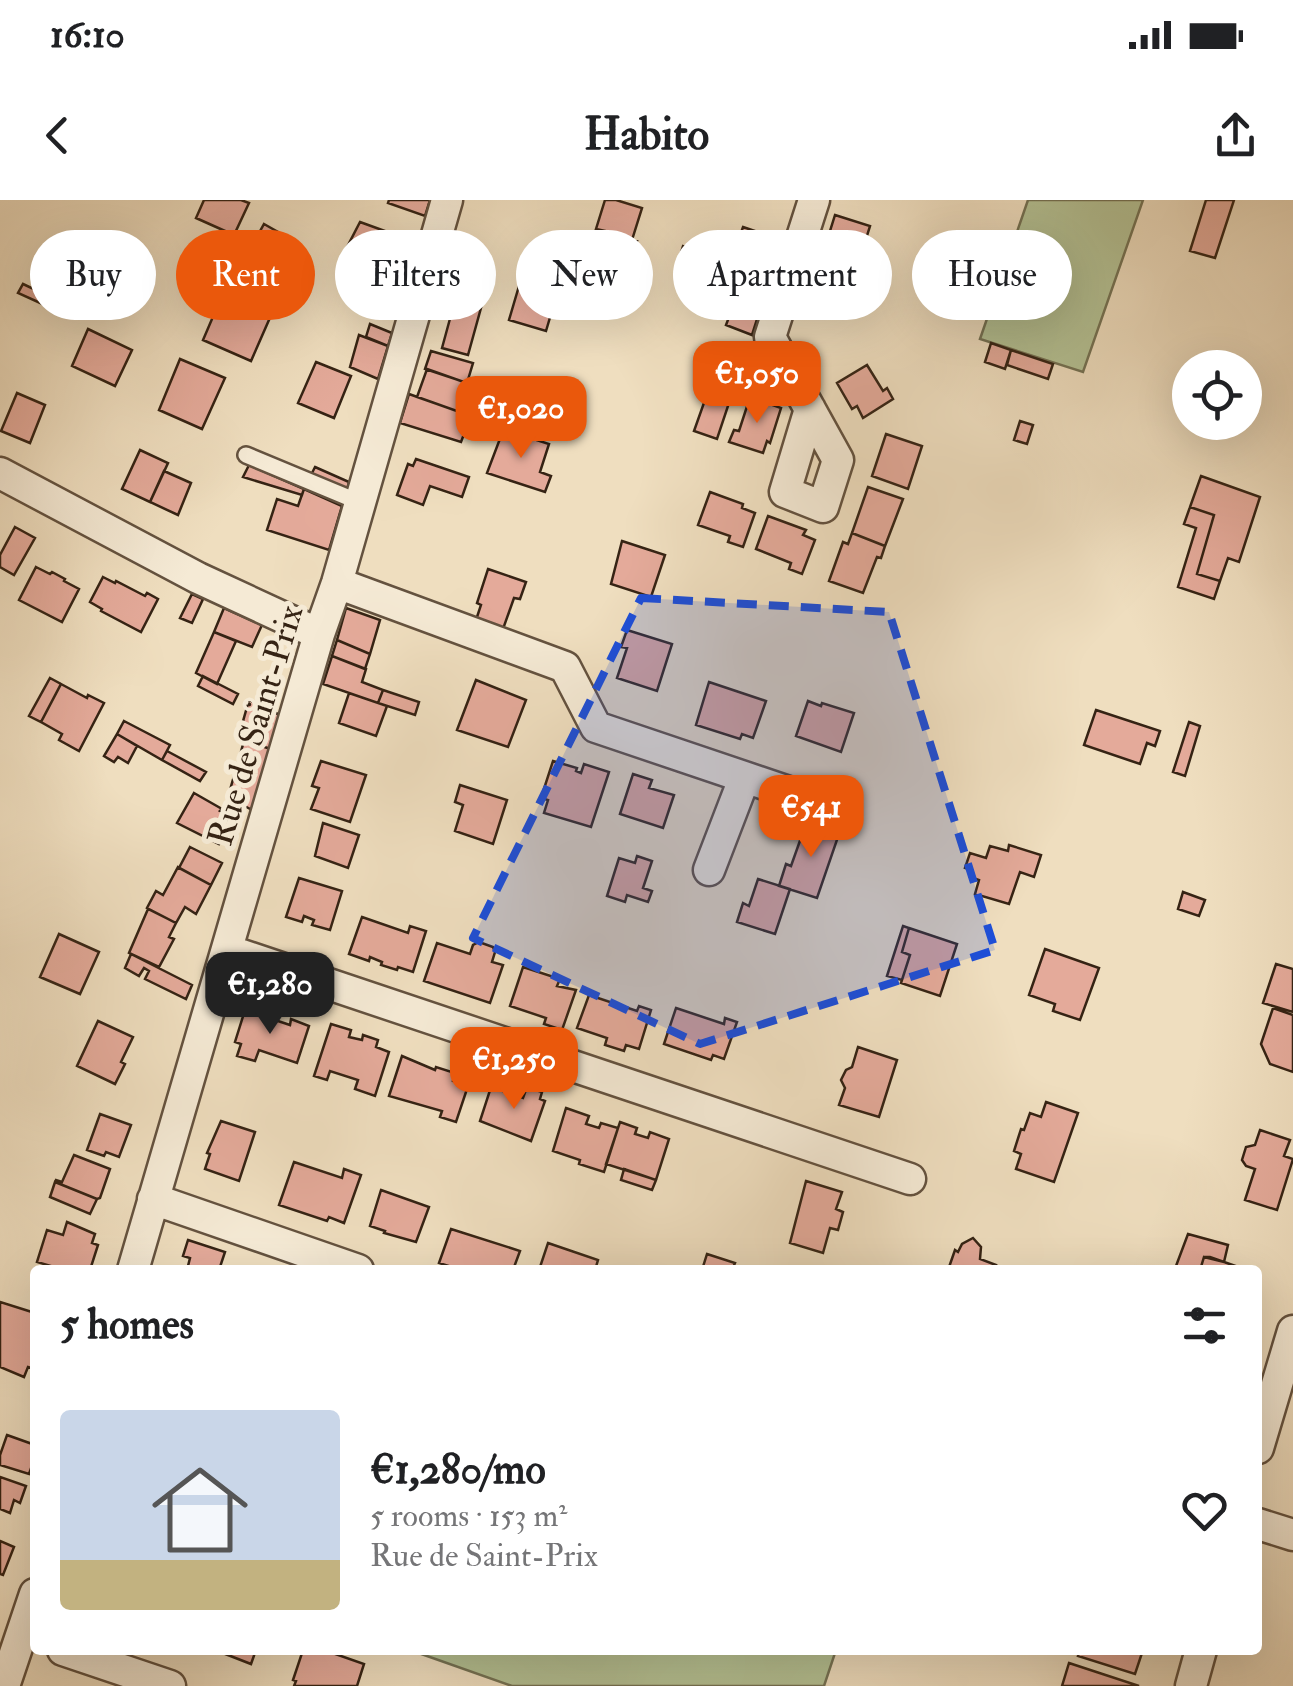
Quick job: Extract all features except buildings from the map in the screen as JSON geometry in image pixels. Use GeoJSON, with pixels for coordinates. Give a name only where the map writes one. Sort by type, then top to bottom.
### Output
{"type":"FeatureCollection","features":[{"type":"Feature","properties":{"kind":"street","name":"Rue de Saint-Prix"},"geometry":{"type":"LineString","coordinates":[[134,1265],[447,200]]}},
{"type":"Feature","properties":{"kind":"street"},"geometry":{"type":"LineString","coordinates":[[810,409],[770,338],[814,200]]}},
{"type":"Feature","properties":{"kind":"street"},"geometry":{"type":"LineString","coordinates":[[0,473],[195,576],[319,634]]}},
{"type":"Feature","properties":{"kind":"street"},"geometry":{"type":"LineString","coordinates":[[336,582],[565,667],[596,726],[833,807]]}},
{"type":"Feature","properties":{"kind":"street"},"geometry":{"type":"LineString","coordinates":[[709,870],[744,778]]}},
{"type":"Feature","properties":{"kind":"street"},"geometry":{"type":"LineString","coordinates":[[227,950],[910,1179]]}},
{"type":"Feature","properties":{"kind":"street"},"geometry":{"type":"LineString","coordinates":[[153,1198],[344,1265]]}},
{"type":"Feature","properties":{"kind":"street"},"geometry":{"type":"LineString","coordinates":[[1262,1435],[1293,1332]]}},
{"type":"Feature","properties":{"kind":"street"},"geometry":{"type":"LineString","coordinates":[[1262,1525],[1293,1534]]}},
{"type":"Feature","properties":{"kind":"street"},"geometry":{"type":"LineString","coordinates":[[4,1686],[28,1638]]}},
{"type":"Feature","properties":{"kind":"street"},"geometry":{"type":"LineString","coordinates":[[79,1655],[170,1686]]}},
{"type":"Feature","properties":{"kind":"street"},"geometry":{"type":"LineString","coordinates":[[1191,1686],[1199,1655]]}},
{"type":"Feature","properties":{"kind":"lane"},"geometry":{"type":"LineString","coordinates":[[246,455],[359,502]]}},
{"type":"Feature","properties":{"kind":"highlighted area"},"geometry":{"type":"Polygon","coordinates":[[[641,598],[889,612],[995,950],[700,1044],[473,938],[641,598]]]}},
{"type":"Feature","properties":{"kind":"green space"},"geometry":{"type":"Polygon","coordinates":[[[1028,200],[1143,200],[1083,372],[980,339],[987,320],[1072,320],[1072,230],[1018,230],[1028,200]]]}},
{"type":"Feature","properties":{"kind":"green space"},"geometry":{"type":"Polygon","coordinates":[[[424,1655],[834,1655],[824,1686],[512,1686],[424,1655]]]}}]}
